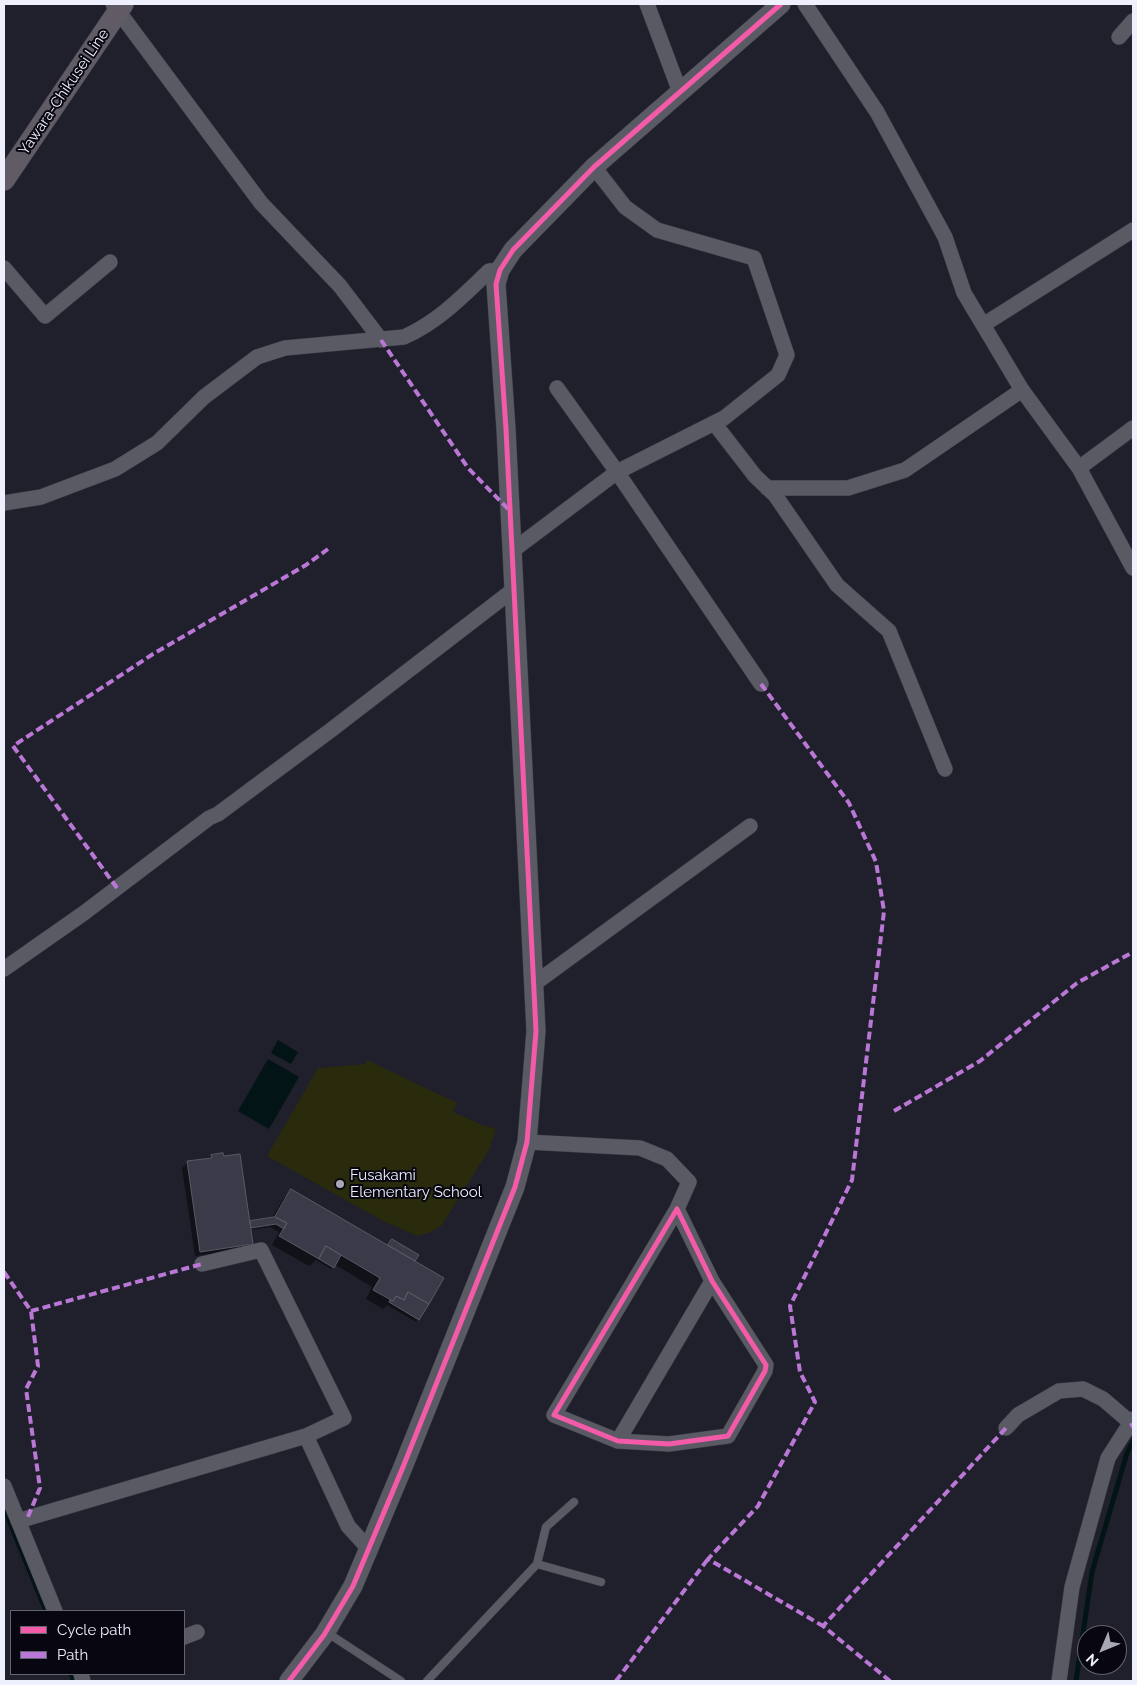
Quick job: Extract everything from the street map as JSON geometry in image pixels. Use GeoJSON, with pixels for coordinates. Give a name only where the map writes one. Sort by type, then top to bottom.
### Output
{"type":"FeatureCollection","features":[{"type":"Feature","properties":{"kind":"main road","name":"Yawara-Chikusei Line"},"geometry":{"type":"LineString","coordinates":[[4,180],[118,6]]}},
{"type":"Feature","properties":{"kind":"street"},"geometry":{"type":"LineString","coordinates":[[647,4],[680,92]]}},
{"type":"Feature","properties":{"kind":"street"},"geometry":{"type":"LineString","coordinates":[[289,1681],[326,1632],[352,1586],[515,1187],[527,1142],[536,1031],[506,430],[496,284],[500,270],[512,250],[594,167],[781,4]]}},
{"type":"Feature","properties":{"kind":"street"},"geometry":{"type":"LineString","coordinates":[[805,4],[877,112],[945,237],[964,292],[1022,390],[1080,468],[1133,568]]}},
{"type":"Feature","properties":{"kind":"street"},"geometry":{"type":"LineString","coordinates":[[118,6],[261,203],[340,286],[381,340]]}},
{"type":"Feature","properties":{"kind":"street"},"geometry":{"type":"LineString","coordinates":[[1119,37],[1133,21]]}},
{"type":"Feature","properties":{"kind":"street"},"geometry":{"type":"LineString","coordinates":[[512,551],[617,472],[724,418],[778,375],[787,356],[754,258],[656,230],[625,208],[594,167]]}},
{"type":"Feature","properties":{"kind":"street"},"geometry":{"type":"LineString","coordinates":[[983,325],[1133,230]]}},
{"type":"Feature","properties":{"kind":"street"},"geometry":{"type":"LineString","coordinates":[[4,268],[45,316],[110,262]]}},
{"type":"Feature","properties":{"kind":"street"},"geometry":{"type":"LineString","coordinates":[[4,503],[41,497],[115,469],[157,443],[204,397],[257,357],[285,348],[404,338],[419,331],[457,303],[489,270],[500,270]]}},
{"type":"Feature","properties":{"kind":"street"},"geometry":{"type":"LineString","coordinates":[[557,388],[617,472],[761,684]]}},
{"type":"Feature","properties":{"kind":"street"},"geometry":{"type":"LineString","coordinates":[[767,488],[848,488],[905,470],[1022,390]]}},
{"type":"Feature","properties":{"kind":"street"},"geometry":{"type":"LineString","coordinates":[[714,423],[755,476],[775,495],[837,585],[889,631],[945,769]]}},
{"type":"Feature","properties":{"kind":"street"},"geometry":{"type":"LineString","coordinates":[[1080,468],[1133,428]]}},
{"type":"Feature","properties":{"kind":"street"},"geometry":{"type":"LineString","coordinates":[[4,969],[84,913],[209,818],[218,814],[331,730],[513,590]]}},
{"type":"Feature","properties":{"kind":"street"},"geometry":{"type":"LineString","coordinates":[[534,984],[750,826]]}},
{"type":"Feature","properties":{"kind":"street"},"geometry":{"type":"LineString","coordinates":[[527,1142],[640,1148],[667,1159],[689,1182],[677,1209],[554,1415],[618,1441],[670,1444],[728,1436],[765,1371],[766,1365],[712,1281],[677,1209]]}},
{"type":"Feature","properties":{"kind":"street"},"geometry":{"type":"LineString","coordinates":[[18,1521],[306,1436],[344,1418],[261,1250],[202,1264]]}},
{"type":"Feature","properties":{"kind":"street"},"geometry":{"type":"LineString","coordinates":[[618,1441],[712,1281]]}},
{"type":"Feature","properties":{"kind":"street"},"geometry":{"type":"LineString","coordinates":[[1006,1428],[1018,1415],[1059,1392],[1083,1389],[1103,1399],[1132,1421],[1108,1458],[1072,1587],[1059,1681]]}},
{"type":"Feature","properties":{"kind":"street"},"geometry":{"type":"LineString","coordinates":[[306,1436],[348,1526],[368,1548]]}},
{"type":"Feature","properties":{"kind":"street"},"geometry":{"type":"LineString","coordinates":[[4,1486],[55,1610]]}},
{"type":"Feature","properties":{"kind":"lane"},"geometry":{"type":"LineString","coordinates":[[427,1681],[537,1564],[546,1527],[574,1502]]}},
{"type":"Feature","properties":{"kind":"lane"},"geometry":{"type":"LineString","coordinates":[[537,1564],[601,1582]]}},
{"type":"Feature","properties":{"kind":"lane"},"geometry":{"type":"LineString","coordinates":[[326,1632],[401,1681]]}},
{"type":"Feature","properties":{"kind":"shaded area"},"geometry":{"type":"Polygon","coordinates":[[[278,1040],[298,1052],[291,1064],[271,1053],[278,1040]]]}},
{"type":"Feature","properties":{"kind":"shaded area"},"geometry":{"type":"Polygon","coordinates":[[[268,1059],[299,1077],[269,1129],[238,1111],[268,1059]]]}},
{"type":"Feature","properties":{"kind":"shaded area"},"geometry":{"type":"Polygon","coordinates":[[[367,1060],[457,1103],[453,1112],[496,1129],[489,1150],[442,1225],[431,1232],[418,1236],[385,1222],[267,1156],[318,1068],[366,1064],[367,1060]]]}},
{"type":"Feature","properties":{"kind":"building"},"geometry":{"type":"Polygon","coordinates":[[[223,1153],[224,1156],[240,1154],[253,1244],[200,1252],[187,1161],[212,1158],[211,1155],[223,1153]]]}},
{"type":"Feature","properties":{"kind":"building"},"geometry":{"type":"Polygon","coordinates":[[[291,1189],[444,1278],[429,1304],[408,1292],[404,1300],[396,1296],[393,1301],[373,1290],[380,1278],[326,1246],[319,1259],[279,1236],[287,1223],[275,1217],[291,1189]]]}},
{"type":"Feature","properties":{"kind":"building"},"geometry":{"type":"Polygon","coordinates":[[[275,1217],[287,1223],[284,1229],[276,1224],[251,1228],[250,1221],[275,1217]]]}},
{"type":"Feature","properties":{"kind":"building"},"geometry":{"type":"Polygon","coordinates":[[[392,1239],[419,1255],[415,1261],[388,1245],[392,1239]]]}},
{"type":"Feature","properties":{"kind":"building"},"geometry":{"type":"Polygon","coordinates":[[[326,1246],[341,1255],[334,1268],[319,1259],[326,1246]]]}},
{"type":"Feature","properties":{"kind":"building"},"geometry":{"type":"Polygon","coordinates":[[[408,1292],[429,1304],[419,1320],[389,1302],[390,1300],[393,1301],[396,1296],[404,1300],[408,1292]]]}},
{"type":"Feature","properties":{"kind":"waterway"},"geometry":{"type":"LineString","coordinates":[[1076,1681],[1092,1572],[1127,1453],[1133,1441]]}},
{"type":"Feature","properties":{"kind":"waterway"},"geometry":{"type":"LineString","coordinates":[[4,1508],[46,1610]]}},
{"type":"Feature","properties":{"kind":"waterway"},"geometry":{"type":"LineString","coordinates":[[71,1675],[74,1681]]}},
{"type":"Feature","properties":{"kind":"marked path"},"geometry":{"type":"LineString","coordinates":[[381,340],[468,468],[510,511]]}},
{"type":"Feature","properties":{"kind":"marked path"},"geometry":{"type":"LineString","coordinates":[[117,888],[13,746],[153,654],[306,565],[328,549]]}},
{"type":"Feature","properties":{"kind":"marked path"},"geometry":{"type":"LineString","coordinates":[[761,684],[849,803],[876,862],[884,911],[852,1180],[790,1306],[800,1372],[815,1402],[758,1506],[708,1559],[823,1626]]}},
{"type":"Feature","properties":{"kind":"marked path"},"geometry":{"type":"LineString","coordinates":[[894,1111],[980,1061],[1077,983],[1133,952]]}},
{"type":"Feature","properties":{"kind":"marked path"},"geometry":{"type":"LineString","coordinates":[[31,1311],[202,1264]]}},
{"type":"Feature","properties":{"kind":"marked path"},"geometry":{"type":"LineString","coordinates":[[4,1272],[31,1311],[38,1366],[26,1389],[40,1488],[27,1519]]}},
{"type":"Feature","properties":{"kind":"marked path"},"geometry":{"type":"LineString","coordinates":[[1131,1423],[1133,1427]]}},
{"type":"Feature","properties":{"kind":"marked path"},"geometry":{"type":"LineString","coordinates":[[890,1681],[823,1626],[1006,1428]]}},
{"type":"Feature","properties":{"kind":"marked path"},"geometry":{"type":"LineString","coordinates":[[616,1681],[708,1559]]}},
{"type":"Feature","properties":{"kind":"cycle path"},"geometry":{"type":"LineString","coordinates":[[289,1681],[324,1635],[353,1586],[403,1467],[515,1187],[527,1142],[536,1031],[506,429],[496,284],[500,270],[513,250],[594,167],[781,4]]}},
{"type":"Feature","properties":{"kind":"cycle path"},"geometry":{"type":"LineString","coordinates":[[677,1209],[712,1281],[766,1365],[765,1371],[728,1436],[669,1444],[618,1441],[554,1415],[677,1209]]}},
{"type":"Feature","properties":{"kind":"place","name":"Fusakami Elementary School"},"geometry":{"type":"Point","coordinates":[340,1184]}}]}
